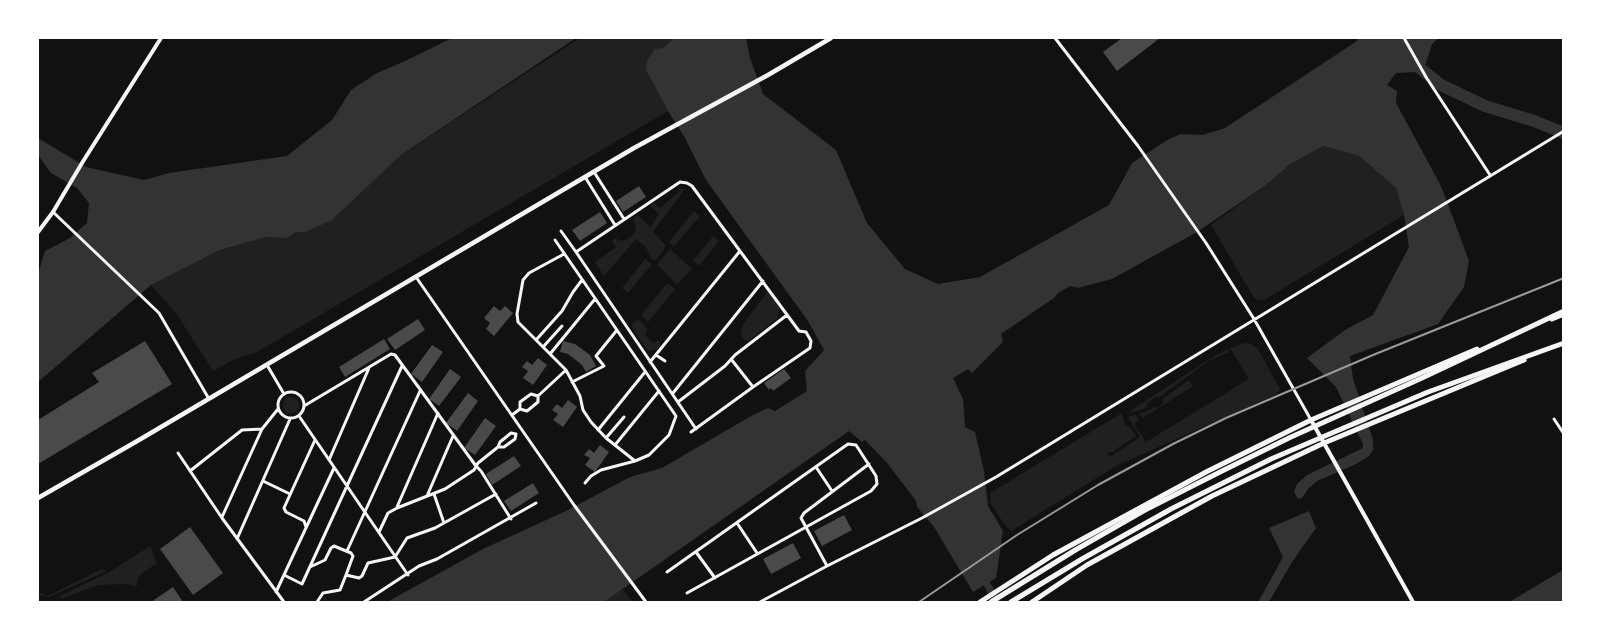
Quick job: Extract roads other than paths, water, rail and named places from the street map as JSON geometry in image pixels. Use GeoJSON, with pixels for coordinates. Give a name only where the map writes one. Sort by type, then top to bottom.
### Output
{"type":"FeatureCollection","features":[{"type":"Feature","properties":{"kind":"main road"},"geometry":{"type":"LineString","coordinates":[[38,498],[650,139],[768,75],[831,38]]}},
{"type":"Feature","properties":{"kind":"main road"},"geometry":{"type":"LineString","coordinates":[[991,602],[1145,510],[1291,437],[1564,313]]}},
{"type":"Feature","properties":{"kind":"main road"},"geometry":{"type":"LineString","coordinates":[[980,602],[1053,556],[1191,481],[1311,420],[1564,313]]}},
{"type":"Feature","properties":{"kind":"main road"},"geometry":{"type":"LineString","coordinates":[[1012,602],[1082,559],[1172,509],[1271,460],[1428,392],[1564,343]]}},
{"type":"Feature","properties":{"kind":"main road"},"geometry":{"type":"LineString","coordinates":[[1032,602],[1087,565],[1212,496],[1324,443],[1564,343]]}},
{"type":"Feature","properties":{"kind":"street"},"geometry":{"type":"LineString","coordinates":[[38,232],[53,212],[82,162],[161,38]]}},
{"type":"Feature","properties":{"kind":"street"},"geometry":{"type":"LineString","coordinates":[[1055,38],[1138,146],[1206,243],[1254,319],[1335,461],[1412,602]]}},
{"type":"Feature","properties":{"kind":"street"},"geometry":{"type":"LineString","coordinates":[[1404,38],[1426,76],[1490,175]]}},
{"type":"Feature","properties":{"kind":"street"},"geometry":{"type":"LineString","coordinates":[[760,602],[922,518],[996,477],[1564,131]]}},
{"type":"Feature","properties":{"kind":"street"},"geometry":{"type":"LineString","coordinates":[[594,172],[624,219]]}},
{"type":"Feature","properties":{"kind":"street"},"geometry":{"type":"LineString","coordinates":[[585,177],[615,224]]}},
{"type":"Feature","properties":{"kind":"street"},"geometry":{"type":"LineString","coordinates":[[576,252],[680,182],[687,183],[692,186],[799,331],[806,332],[811,341],[810,348],[691,432]]}},
{"type":"Feature","properties":{"kind":"street"},"geometry":{"type":"LineString","coordinates":[[53,212],[160,313],[209,399]]}},
{"type":"Feature","properties":{"kind":"street"},"geometry":{"type":"LineString","coordinates":[[560,231],[696,429]]}},
{"type":"Feature","properties":{"kind":"street"},"geometry":{"type":"LineString","coordinates":[[555,240],[676,416],[669,435],[649,455],[635,461],[600,470],[584,483]]}},
{"type":"Feature","properties":{"kind":"street"},"geometry":{"type":"LineString","coordinates":[[650,362],[740,251]]}},
{"type":"Feature","properties":{"kind":"street"},"geometry":{"type":"LineString","coordinates":[[564,254],[529,273],[524,280],[517,314],[518,322],[566,370],[580,396],[583,410],[598,430],[635,461]]}},
{"type":"Feature","properties":{"kind":"street"},"geometry":{"type":"LineString","coordinates":[[416,277],[574,505],[646,602]]}},
{"type":"Feature","properties":{"kind":"street"},"geometry":{"type":"LineString","coordinates":[[536,340],[562,311],[582,280]]}},
{"type":"Feature","properties":{"kind":"street"},"geometry":{"type":"LineString","coordinates":[[672,394],[763,281]]}},
{"type":"Feature","properties":{"kind":"street"},"geometry":{"type":"LineString","coordinates":[[550,354],[595,299]]}},
{"type":"Feature","properties":{"kind":"street"},"geometry":{"type":"LineString","coordinates":[[678,402],[787,315]]}},
{"type":"Feature","properties":{"kind":"street"},"geometry":{"type":"LineString","coordinates":[[543,347],[562,326]]}},
{"type":"Feature","properties":{"kind":"street"},"geometry":{"type":"LineString","coordinates":[[572,382],[604,366],[596,356],[617,330]]}},
{"type":"Feature","properties":{"kind":"street"},"geometry":{"type":"LineString","coordinates":[[304,406],[300,395],[292,392],[284,394],[278,400],[278,409],[282,416],[290,419],[299,416],[304,406],[391,354],[395,355],[481,471],[511,519]]}},
{"type":"Feature","properties":{"kind":"street"},"geometry":{"type":"LineString","coordinates":[[656,355],[665,361]]}},
{"type":"Feature","properties":{"kind":"street"},"geometry":{"type":"LineString","coordinates":[[731,359],[753,387]]}},
{"type":"Feature","properties":{"kind":"street"},"geometry":{"type":"LineString","coordinates":[[267,365],[284,394]]}},
{"type":"Feature","properties":{"kind":"street"},"geometry":{"type":"LineString","coordinates":[[284,575],[302,584],[348,487],[402,365]]}},
{"type":"Feature","properties":{"kind":"street"},"geometry":{"type":"LineString","coordinates":[[329,460],[369,367]]}},
{"type":"Feature","properties":{"kind":"street"},"geometry":{"type":"LineString","coordinates":[[520,409],[527,411],[538,402],[538,396],[566,370]]}},
{"type":"Feature","properties":{"kind":"street"},"geometry":{"type":"LineString","coordinates":[[598,430],[646,372]]}},
{"type":"Feature","properties":{"kind":"street"},"geometry":{"type":"LineString","coordinates":[[347,551],[421,390]]}},
{"type":"Feature","properties":{"kind":"street"},"geometry":{"type":"LineString","coordinates":[[615,445],[659,391]]}},
{"type":"Feature","properties":{"kind":"street"},"geometry":{"type":"LineString","coordinates":[[520,409],[520,402],[531,394],[538,396]]}},
{"type":"Feature","properties":{"kind":"street"},"geometry":{"type":"LineString","coordinates":[[222,518],[262,429],[278,409]]}},
{"type":"Feature","properties":{"kind":"street"},"geometry":{"type":"LineString","coordinates":[[512,415],[520,409]]}},
{"type":"Feature","properties":{"kind":"street"},"geometry":{"type":"LineString","coordinates":[[397,508],[438,413]]}},
{"type":"Feature","properties":{"kind":"street"},"geometry":{"type":"LineString","coordinates":[[299,416],[408,575]]}},
{"type":"Feature","properties":{"kind":"street"},"geometry":{"type":"LineString","coordinates":[[606,438],[624,417]]}},
{"type":"Feature","properties":{"kind":"street"},"geometry":{"type":"LineString","coordinates":[[237,539],[290,419]]}},
{"type":"Feature","properties":{"kind":"street"},"geometry":{"type":"LineString","coordinates":[[1554,419],[1564,434]]}},
{"type":"Feature","properties":{"kind":"street"},"geometry":{"type":"LineString","coordinates":[[190,471],[242,430],[262,429]]}},
{"type":"Feature","properties":{"kind":"street"},"geometry":{"type":"LineString","coordinates":[[379,532],[388,513],[445,489],[474,470],[478,463],[498,447],[500,442],[511,433],[516,434],[522,430]]}},
{"type":"Feature","properties":{"kind":"street"},"geometry":{"type":"LineString","coordinates":[[498,447],[504,447],[511,442],[515,439],[516,434]]}},
{"type":"Feature","properties":{"kind":"street"},"geometry":{"type":"LineString","coordinates":[[426,497],[453,435]]}},
{"type":"Feature","properties":{"kind":"street"},"geometry":{"type":"LineString","coordinates":[[306,527],[304,521],[286,512],[284,508],[315,440]]}},
{"type":"Feature","properties":{"kind":"street"},"geometry":{"type":"LineString","coordinates":[[668,572],[848,444],[856,445],[876,476],[877,484],[870,491],[687,593]]}},
{"type":"Feature","properties":{"kind":"street"},"geometry":{"type":"LineString","coordinates":[[178,453],[222,518],[284,602]]}},
{"type":"Feature","properties":{"kind":"street"},"geometry":{"type":"LineString","coordinates":[[827,566],[801,518],[804,513],[869,464]]}},
{"type":"Feature","properties":{"kind":"street"},"geometry":{"type":"LineString","coordinates":[[276,592],[334,467]]}},
{"type":"Feature","properties":{"kind":"street"},"geometry":{"type":"LineString","coordinates":[[816,467],[832,491]]}},
{"type":"Feature","properties":{"kind":"street"},"geometry":{"type":"LineString","coordinates":[[263,481],[290,494]]}},
{"type":"Feature","properties":{"kind":"street"},"geometry":{"type":"LineString","coordinates":[[434,494],[444,523]]}},
{"type":"Feature","properties":{"kind":"street"},"geometry":{"type":"LineString","coordinates":[[346,575],[359,578],[368,564],[395,557],[407,538],[435,528],[496,494]]}},
{"type":"Feature","properties":{"kind":"street"},"geometry":{"type":"LineString","coordinates":[[364,602],[420,566],[438,560],[536,503]]}},
{"type":"Feature","properties":{"kind":"street"},"geometry":{"type":"LineString","coordinates":[[737,523],[757,553]]}},
{"type":"Feature","properties":{"kind":"street"},"geometry":{"type":"LineString","coordinates":[[310,568],[325,560],[334,546],[347,551],[353,556],[340,590],[324,592],[317,602]]}},
{"type":"Feature","properties":{"kind":"street"},"geometry":{"type":"LineString","coordinates":[[696,552],[715,578]]}},
{"type":"Feature","properties":{"kind":"waterway"},"geometry":{"type":"LineString","coordinates":[[1411,61],[1441,85],[1485,106],[1534,121],[1564,133]]}},
{"type":"Feature","properties":{"kind":"waterway"},"geometry":{"type":"LineString","coordinates":[[984,579],[997,602]]}},
{"type":"Feature","properties":{"kind":"railway"},"geometry":{"type":"LineString","coordinates":[[919,602],[1017,535],[1098,485],[1173,444],[1226,418],[1373,355],[1564,278]]}}]}
